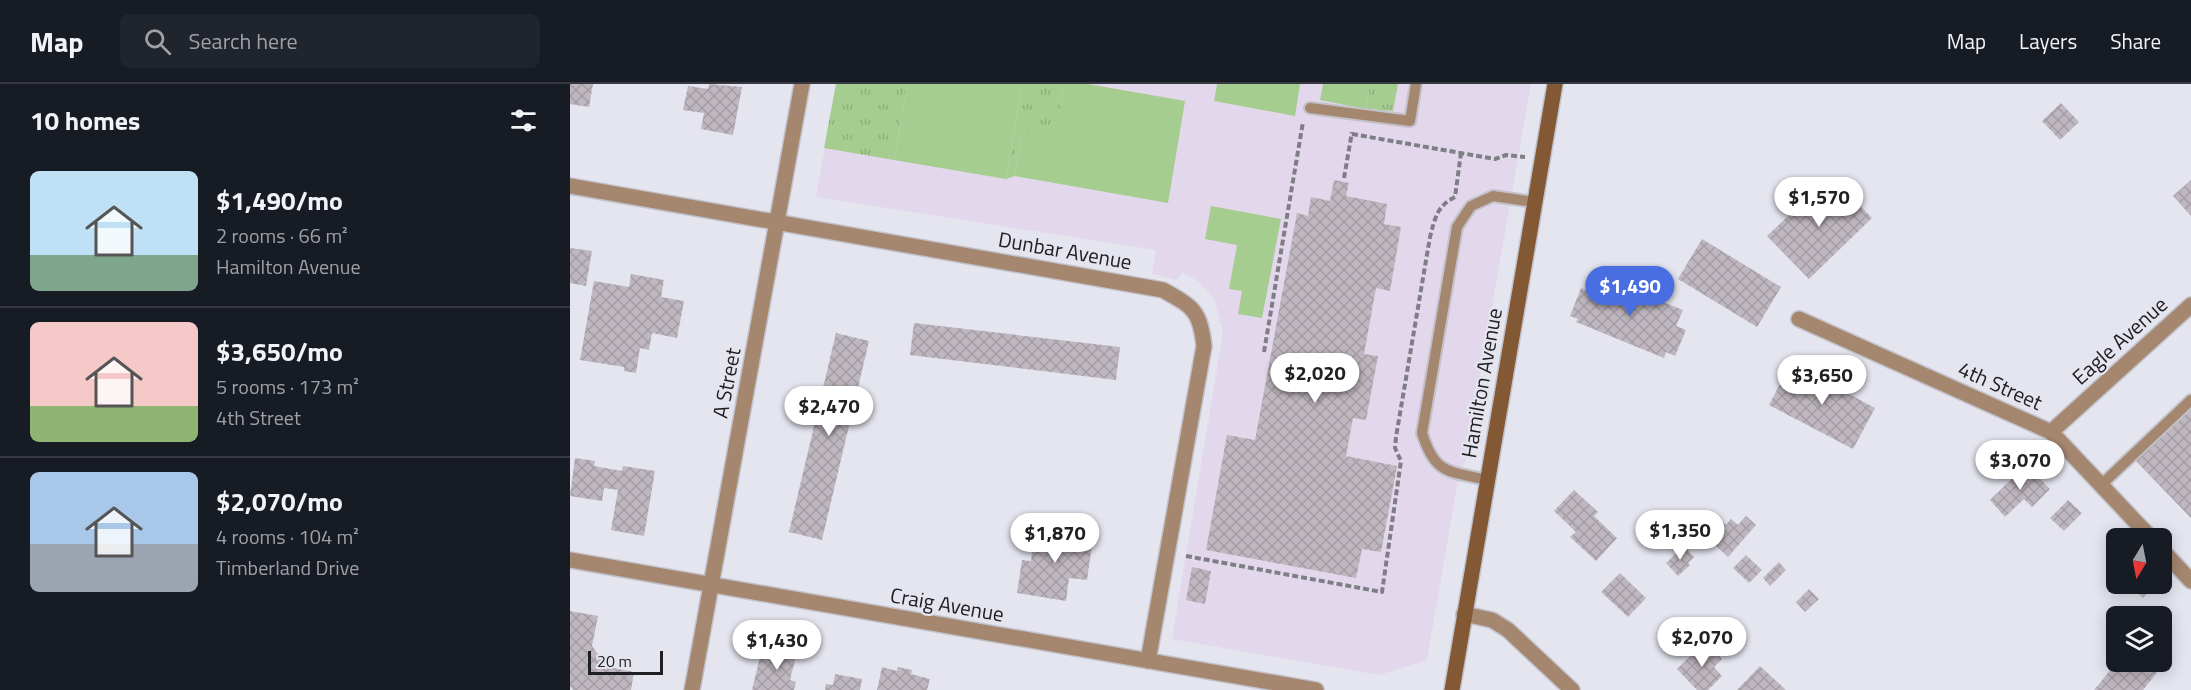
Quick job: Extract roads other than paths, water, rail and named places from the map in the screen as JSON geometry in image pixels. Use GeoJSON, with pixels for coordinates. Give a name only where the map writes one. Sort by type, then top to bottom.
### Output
{"type":"FeatureCollection","features":[{"type":"Feature","properties":{"kind":"street","name":"A Street"},"geometry":{"type":"LineString","coordinates":[[692,690],[802,84]]}},
{"type":"Feature","properties":{"kind":"street","name":"Hamilton Avenue"},"geometry":{"type":"LineString","coordinates":[[1452,690],[1555,84]]}},
{"type":"Feature","properties":{"kind":"street","name":"Dunbar Avenue"},"geometry":{"type":"LineString","coordinates":[[570,186],[1163,290],[1191,306],[1201,324],[1204,346],[1148,662]]}},
{"type":"Feature","properties":{"kind":"street","name":"Eagle Avenue"},"geometry":{"type":"LineString","coordinates":[[2051,432],[2191,305]]}},
{"type":"Feature","properties":{"kind":"street","name":"4th Street"},"geometry":{"type":"LineString","coordinates":[[1798,319],[2051,432],[2142,528]]}},
{"type":"Feature","properties":{"kind":"street","name":"Craig Avenue"},"geometry":{"type":"LineString","coordinates":[[570,560],[1316,690]]}},
{"type":"Feature","properties":{"kind":"street"},"geometry":{"type":"LineString","coordinates":[[2172,561],[2191,581]]}},
{"type":"Feature","properties":{"kind":"street"},"geometry":{"type":"LineString","coordinates":[[1464,614],[1492,620],[1508,630],[1572,690]]}},
{"type":"Feature","properties":{"kind":"lane"},"geometry":{"type":"LineString","coordinates":[[1310,108],[1410,120],[1416,84]]}},
{"type":"Feature","properties":{"kind":"lane"},"geometry":{"type":"LineString","coordinates":[[1487,480],[1444,469],[1428,454],[1422,433],[1457,227],[1471,206],[1493,196],[1534,202]]}},
{"type":"Feature","properties":{"kind":"lane"},"geometry":{"type":"LineString","coordinates":[[2101,485],[2191,400]]}}]}
